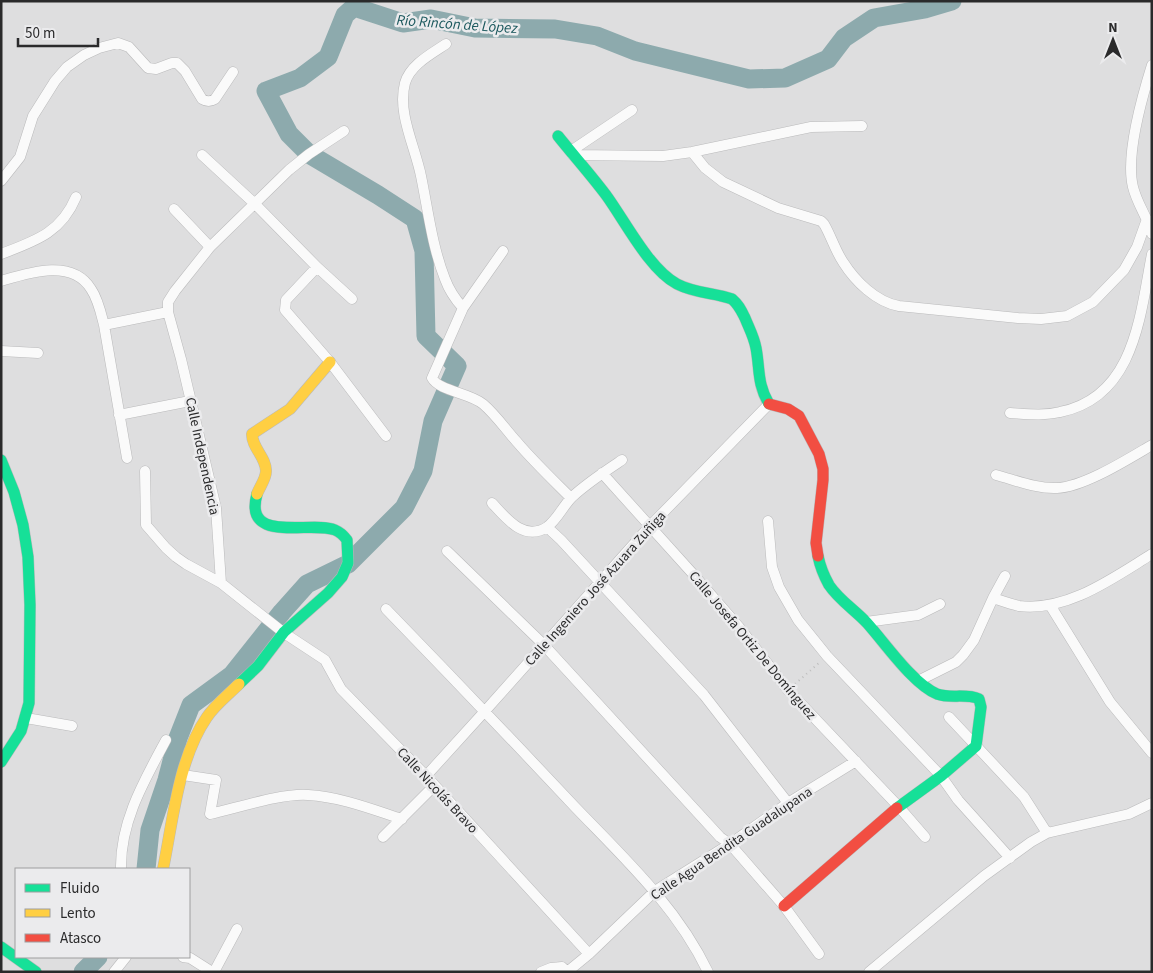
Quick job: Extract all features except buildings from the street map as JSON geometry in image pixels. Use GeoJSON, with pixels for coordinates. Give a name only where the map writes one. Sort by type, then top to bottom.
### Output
{"type":"FeatureCollection","features":[{"type":"Feature","properties":{"kind":"street"},"geometry":{"type":"LineString","coordinates":[[1,180],[20,158],[33,116],[50,88],[67,68],[84,55],[104,46],[118,43],[129,47],[148,68],[177,63],[185,71],[202,99],[209,102],[215,99],[233,72]]}},
{"type":"Feature","properties":{"kind":"street"},"geometry":{"type":"LineString","coordinates":[[446,44],[419,63],[406,80],[403,92],[408,129],[421,174],[437,256],[449,289],[463,308]]}},
{"type":"Feature","properties":{"kind":"street"},"geometry":{"type":"LineString","coordinates":[[1152,65],[1141,106],[1131,166],[1133,189],[1152,234]]}},
{"type":"Feature","properties":{"kind":"street"},"geometry":{"type":"LineString","coordinates":[[572,153],[632,110]]}},
{"type":"Feature","properties":{"kind":"street"},"geometry":{"type":"LineString","coordinates":[[572,153],[663,156],[692,152],[810,127],[862,126]]}},
{"type":"Feature","properties":{"kind":"street"},"geometry":{"type":"LineString","coordinates":[[104,325],[168,312],[167,307],[171,297],[210,247],[289,170],[344,131]]}},
{"type":"Feature","properties":{"kind":"street"},"geometry":{"type":"LineString","coordinates":[[558,136],[605,194],[645,254],[656,266],[675,283],[686,288],[720,295],[732,299],[738,304],[753,337],[761,386],[769,404],[788,409],[799,416],[819,454],[823,470],[823,480],[816,543],[823,573],[834,590],[866,622],[918,681],[938,694],[972,696],[979,699],[981,707],[976,746],[941,776],[899,807],[784,906]]}},
{"type":"Feature","properties":{"kind":"street"},"geometry":{"type":"LineString","coordinates":[[692,152],[705,168],[723,182],[778,208],[821,221],[828,230],[843,262],[860,282],[880,300],[888,304],[907,307],[1018,318],[1056,318],[1073,314],[1093,302],[1124,270],[1137,247],[1147,219]]}},
{"type":"Feature","properties":{"kind":"street"},"geometry":{"type":"LineString","coordinates":[[202,155],[255,204],[316,267],[352,299]]}},
{"type":"Feature","properties":{"kind":"street"},"geometry":{"type":"LineString","coordinates":[[1,254],[40,239],[48,233],[67,216],[76,197]]}},
{"type":"Feature","properties":{"kind":"street"},"geometry":{"type":"LineString","coordinates":[[174,209],[210,247]]}},
{"type":"Feature","properties":{"kind":"street"},"geometry":{"type":"LineString","coordinates":[[503,252],[463,308],[434,369],[432,378],[433,381],[483,404],[517,443],[571,498]]}},
{"type":"Feature","properties":{"kind":"street"},"geometry":{"type":"LineString","coordinates":[[1010,413],[1062,412],[1090,401],[1106,389],[1125,364],[1137,330],[1152,254]]}},
{"type":"Feature","properties":{"kind":"street"},"geometry":{"type":"LineString","coordinates":[[316,267],[286,300],[284,306],[286,314],[330,362],[386,436]]}},
{"type":"Feature","properties":{"kind":"street"},"geometry":{"type":"LineString","coordinates":[[1,281],[47,270],[66,272],[85,280],[91,288],[100,308],[104,325],[127,458]]}},
{"type":"Feature","properties":{"kind":"street","name":"Calle Independencia"},"geometry":{"type":"LineString","coordinates":[[168,312],[177,342],[216,508],[222,583]]}},
{"type":"Feature","properties":{"kind":"street"},"geometry":{"type":"LineString","coordinates":[[1,351],[38,353]]}},
{"type":"Feature","properties":{"kind":"street"},"geometry":{"type":"LineString","coordinates":[[163,868],[183,775],[193,745],[204,722],[214,708],[249,675],[284,633],[338,584],[346,572],[348,564],[347,540],[335,530],[270,526],[259,518],[256,511],[255,497],[266,469],[252,442],[254,431],[290,409],[330,362]]}},
{"type":"Feature","properties":{"kind":"street"},"geometry":{"type":"LineString","coordinates":[[119,415],[190,401]]}},
{"type":"Feature","properties":{"kind":"street","name":"Calle Ingeniero José Azuara Zuñiga"},"geometry":{"type":"LineString","coordinates":[[426,776],[648,526],[769,404]]}},
{"type":"Feature","properties":{"kind":"street"},"geometry":{"type":"LineString","coordinates":[[996,475],[1046,487],[1065,486],[1097,474],[1152,445]]}},
{"type":"Feature","properties":{"kind":"street"},"geometry":{"type":"LineString","coordinates":[[1,460],[24,525],[31,606],[29,699],[26,718],[14,744],[1,762]]}},
{"type":"Feature","properties":{"kind":"street"},"geometry":{"type":"LineString","coordinates":[[492,503],[511,523],[519,529],[530,532],[547,526],[571,498],[602,473],[622,460]]}},
{"type":"Feature","properties":{"kind":"street"},"geometry":{"type":"LineString","coordinates":[[145,471],[147,527],[176,557],[222,583],[284,633]]}},
{"type":"Feature","properties":{"kind":"street","name":"Calle Josefa Ortiz De Domínguez"},"geometry":{"type":"LineString","coordinates":[[602,473],[739,627],[788,690],[925,837]]}},
{"type":"Feature","properties":{"kind":"street"},"geometry":{"type":"LineString","coordinates":[[768,521],[772,567],[779,587],[798,620],[827,656],[941,776],[958,800],[1010,858]]}},
{"type":"Feature","properties":{"kind":"street"},"geometry":{"type":"LineString","coordinates":[[547,526],[704,695],[788,803]]}},
{"type":"Feature","properties":{"kind":"street"},"geometry":{"type":"LineString","coordinates":[[447,552],[543,644],[720,837],[730,844],[784,906],[819,954]]}},
{"type":"Feature","properties":{"kind":"street"},"geometry":{"type":"LineString","coordinates":[[993,598],[1019,606],[1050,605],[1078,596],[1152,554]]}},
{"type":"Feature","properties":{"kind":"street"},"geometry":{"type":"LineString","coordinates":[[918,681],[956,662],[963,655],[974,640],[1005,576]]}},
{"type":"Feature","properties":{"kind":"street"},"geometry":{"type":"LineString","coordinates":[[866,622],[918,615],[940,604]]}},
{"type":"Feature","properties":{"kind":"street"},"geometry":{"type":"LineString","coordinates":[[1050,605],[1110,702],[1152,753]]}},
{"type":"Feature","properties":{"kind":"street"},"geometry":{"type":"LineString","coordinates":[[386,609],[655,891],[696,947],[708,972]]}},
{"type":"Feature","properties":{"kind":"street","name":"Calle Nicolás Bravo"},"geometry":{"type":"LineString","coordinates":[[284,633],[325,660],[341,689],[426,776],[589,954]]}},
{"type":"Feature","properties":{"kind":"street"},"geometry":{"type":"LineString","coordinates":[[949,717],[1024,797],[1047,833]]}},
{"type":"Feature","properties":{"kind":"street"},"geometry":{"type":"LineString","coordinates":[[26,718],[72,726]]}},
{"type":"Feature","properties":{"kind":"street"},"geometry":{"type":"LineString","coordinates":[[121,868],[126,826],[137,794],[166,740]]}},
{"type":"Feature","properties":{"kind":"street","name":"Calle Agua Bendita Guadalupana"},"geometry":{"type":"LineString","coordinates":[[541,972],[551,968],[562,967],[567,972],[589,954],[655,891],[730,844],[788,803],[856,761]]}},
{"type":"Feature","properties":{"kind":"street"},"geometry":{"type":"LineString","coordinates":[[183,775],[216,780],[210,814],[283,798],[307,795],[336,798],[402,818]]}},
{"type":"Feature","properties":{"kind":"street"},"geometry":{"type":"LineString","coordinates":[[384,837],[434,786]]}},
{"type":"Feature","properties":{"kind":"street"},"geometry":{"type":"LineString","coordinates":[[873,971],[984,876],[1031,842],[1047,833],[1129,814],[1152,803]]}},
{"type":"Feature","properties":{"kind":"street"},"geometry":{"type":"LineString","coordinates":[[190,958],[213,972],[237,929]]}},
{"type":"Feature","properties":{"kind":"street"},"geometry":{"type":"LineString","coordinates":[[1,947],[15,957]]}},
{"type":"Feature","properties":{"kind":"street"},"geometry":{"type":"LineString","coordinates":[[16,958],[36,972]]}},
{"type":"Feature","properties":{"kind":"street"},"geometry":{"type":"LineString","coordinates":[[114,972],[125,958]]}},
{"type":"Feature","properties":{"kind":"path"},"geometry":{"type":"LineString","coordinates":[[788,690],[827,656]]}},
{"type":"Feature","properties":{"kind":"waterway","name":"Río Rincón de López"},"geometry":{"type":"LineString","coordinates":[[146,868],[150,830],[167,780],[178,738],[191,705],[232,675],[307,584],[348,564],[404,508],[423,471],[433,421],[457,366],[426,336],[424,251],[415,219],[309,154],[289,134],[266,91],[300,78],[328,57],[345,15],[354,7],[403,23],[431,19],[475,28],[555,29],[597,36],[635,51],[749,79],[785,78],[828,59],[844,38],[874,18],[925,9],[952,1]]}},
{"type":"Feature","properties":{"kind":"waterway","name":"Río Rincón de López"},"geometry":{"type":"LineString","coordinates":[[83,972],[97,958]]}},
{"type":"Feature","properties":{"kind":"traffic: fast"},"geometry":{"type":"LineString","coordinates":[[558,136],[606,195],[647,256],[667,277],[677,284],[690,289],[732,299],[738,306],[754,340],[762,390],[769,404]]}},
{"type":"Feature","properties":{"kind":"traffic: fast"},"geometry":{"type":"LineString","coordinates":[[1,460],[14,492],[23,525],[28,557],[30,605],[29,703],[21,731],[1,762]]}},
{"type":"Feature","properties":{"kind":"traffic: fast"},"geometry":{"type":"LineString","coordinates":[[239,684],[258,666],[284,632],[328,593],[342,577],[348,563],[347,540],[340,533],[324,528],[269,525],[260,520],[255,510],[257,494]]}},
{"type":"Feature","properties":{"kind":"traffic: fast"},"geometry":{"type":"LineString","coordinates":[[818,556],[829,585],[867,623],[918,682],[937,694],[969,696],[979,699],[981,707],[976,746],[941,776],[897,808]]}},
{"type":"Feature","properties":{"kind":"traffic: fast"},"geometry":{"type":"LineString","coordinates":[[1,947],[15,957]]}},
{"type":"Feature","properties":{"kind":"traffic: fast"},"geometry":{"type":"LineString","coordinates":[[16,958],[36,972]]}},
{"type":"Feature","properties":{"kind":"traffic: slow"},"geometry":{"type":"LineString","coordinates":[[257,494],[266,471],[264,461],[254,444],[252,434],[290,409],[330,362]]}},
{"type":"Feature","properties":{"kind":"traffic: slow"},"geometry":{"type":"LineString","coordinates":[[163,868],[178,791],[189,752],[207,717],[239,684]]}},
{"type":"Feature","properties":{"kind":"traffic: jam"},"geometry":{"type":"LineString","coordinates":[[769,404],[788,409],[799,416],[819,454],[823,469],[823,480],[816,543],[818,556]]}},
{"type":"Feature","properties":{"kind":"traffic: jam"},"geometry":{"type":"LineString","coordinates":[[784,906],[897,808]]}}]}
